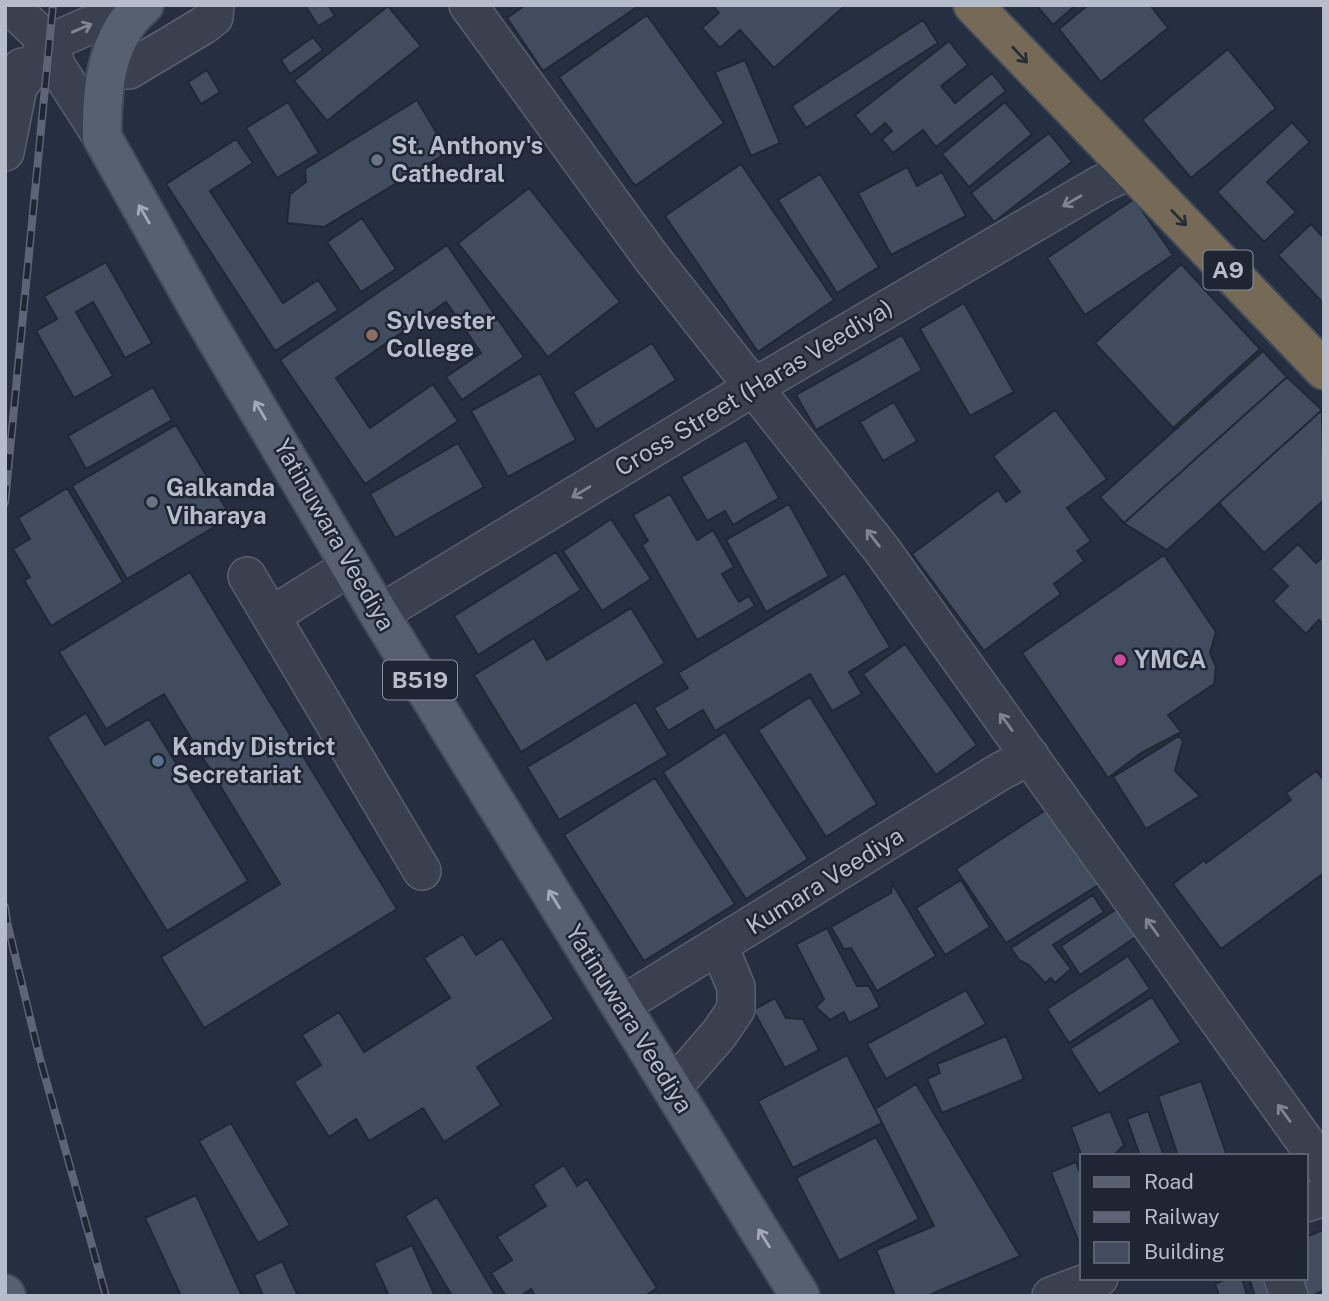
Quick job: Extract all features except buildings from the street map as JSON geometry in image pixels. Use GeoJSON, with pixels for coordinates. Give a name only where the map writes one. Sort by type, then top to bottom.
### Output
{"type":"FeatureCollection","features":[{"type":"Feature","properties":{"kind":"highway","name":"A9"},"geometry":{"type":"LineString","coordinates":[[974,5],[1324,370]]}},
{"type":"Feature","properties":{"kind":"main road","name":"Yatinuwara Veediya"},"geometry":{"type":"LineString","coordinates":[[133,6],[126,25],[123,57],[104,81],[101,105],[102,137],[201,313],[379,614],[800,1296]]}},
{"type":"Feature","properties":{"kind":"street"},"geometry":{"type":"LineString","coordinates":[[123,57],[204,25],[214,17],[215,5]]}},
{"type":"Feature","properties":{"kind":"street"},"geometry":{"type":"LineString","coordinates":[[468,5],[651,257],[882,550],[1324,1168]]}},
{"type":"Feature","properties":{"kind":"street"},"geometry":{"type":"LineString","coordinates":[[9,6],[49,43],[57,67],[102,137]]}},
{"type":"Feature","properties":{"kind":"street"},"geometry":{"type":"LineString","coordinates":[[8,142],[24,57],[18,23],[9,6]]}},
{"type":"Feature","properties":{"kind":"street"},"geometry":{"type":"LineString","coordinates":[[17,89],[49,43],[133,6]]}},
{"type":"Feature","properties":{"kind":"street"},"geometry":{"type":"LineString","coordinates":[[8,142],[25,107],[34,100],[45,97],[64,104],[102,137]]}},
{"type":"Feature","properties":{"kind":"street","name":"Cross Street (Haras Veediya)"},"geometry":{"type":"LineString","coordinates":[[379,614],[754,387],[1087,192],[1132,169]]}},
{"type":"Feature","properties":{"kind":"street"},"geometry":{"type":"LineString","coordinates":[[271,616],[351,566]]}},
{"type":"Feature","properties":{"kind":"street"},"geometry":{"type":"LineString","coordinates":[[247,576],[422,871]]}},
{"type":"Feature","properties":{"kind":"street","name":"Kumara Veediya"},"geometry":{"type":"LineString","coordinates":[[620,1006],[1001,771],[1030,756]]}},
{"type":"Feature","properties":{"kind":"street"},"geometry":{"type":"LineString","coordinates":[[672,1088],[719,1034],[736,1009],[736,987],[719,946]]}},
{"type":"Feature","properties":{"kind":"street"},"geometry":{"type":"LineString","coordinates":[[1051,1296],[1095,1280]]}},
{"type":"Feature","properties":{"kind":"railway"},"geometry":{"type":"LineString","coordinates":[[5,502],[53,5]]}},
{"type":"Feature","properties":{"kind":"railway"},"geometry":{"type":"LineString","coordinates":[[5,907],[39,1055],[106,1296]]}},
{"type":"Feature","properties":{"kind":"place","name":"St. Anthony's Cathedral"},"geometry":{"type":"Point","coordinates":[377,160]}},
{"type":"Feature","properties":{"kind":"place","name":"Sylvester College"},"geometry":{"type":"Point","coordinates":[372,335]}},
{"type":"Feature","properties":{"kind":"place","name":"Galkanda Viharaya"},"geometry":{"type":"Point","coordinates":[152,502]}},
{"type":"Feature","properties":{"kind":"place","name":"YMCA"},"geometry":{"type":"Point","coordinates":[1120,660]}},
{"type":"Feature","properties":{"kind":"place","name":"Kandy District Secretariat"},"geometry":{"type":"Point","coordinates":[158,761]}}]}
